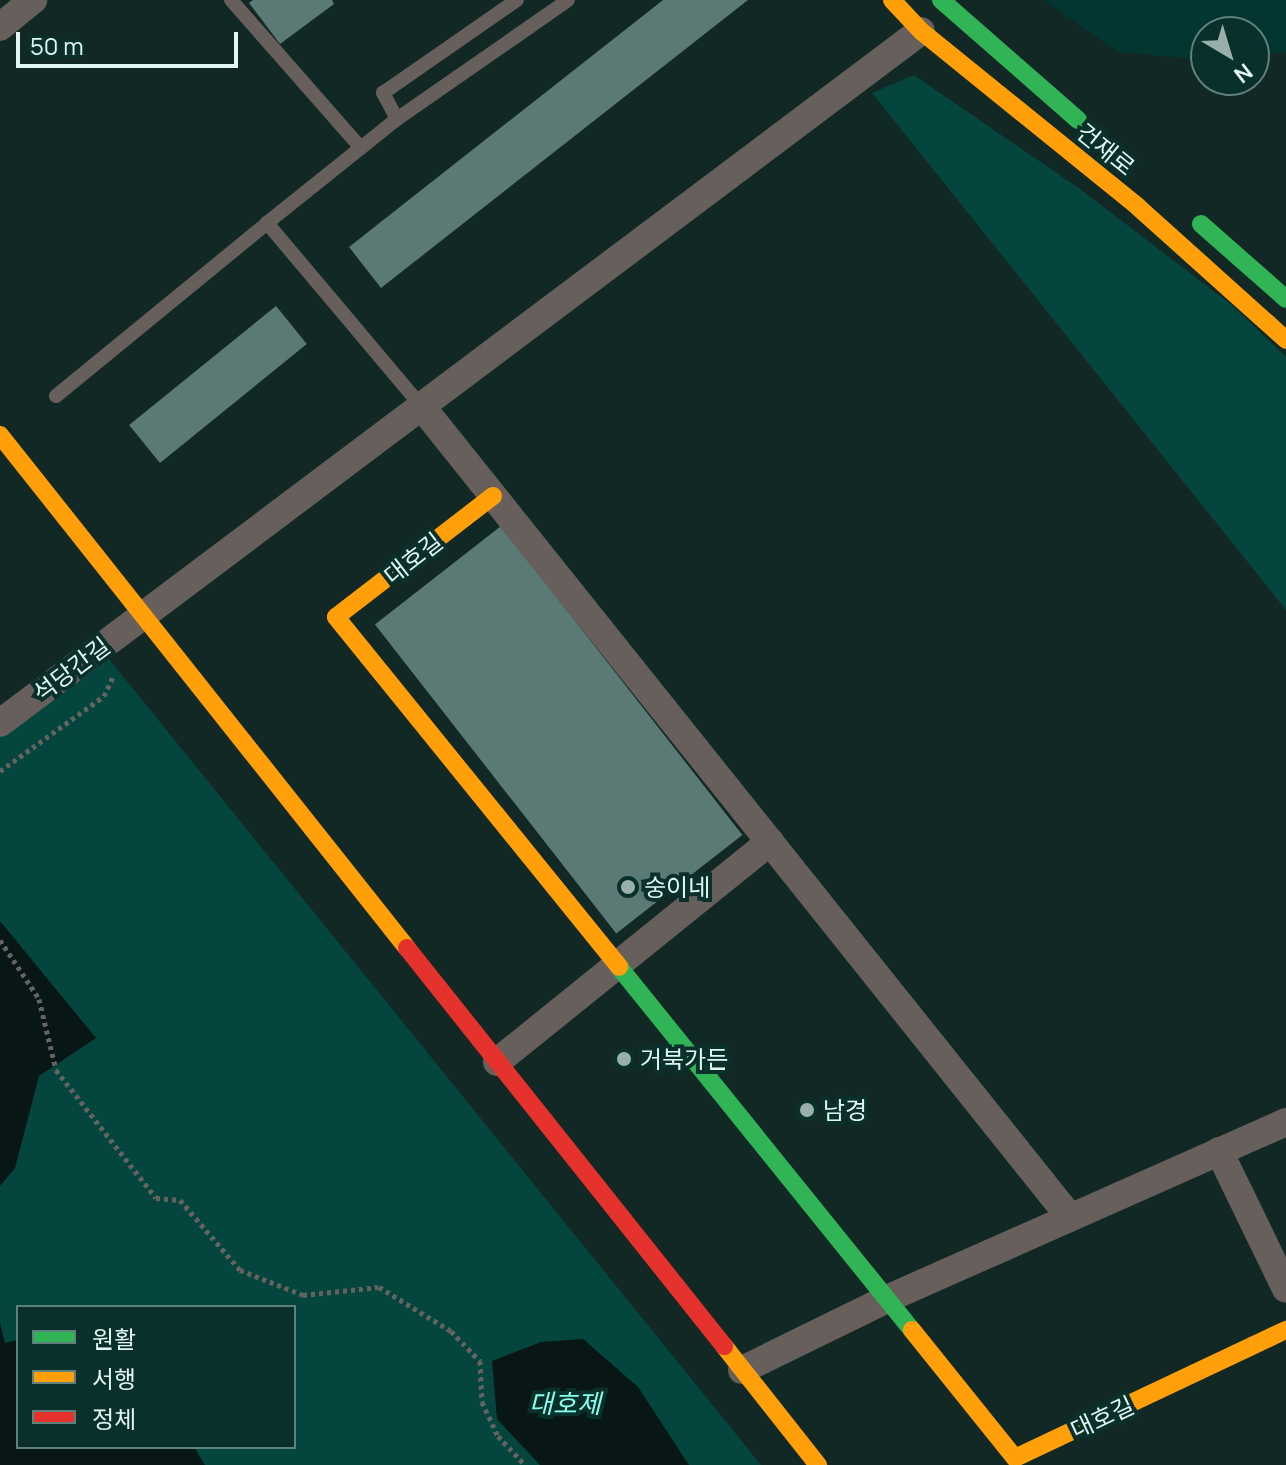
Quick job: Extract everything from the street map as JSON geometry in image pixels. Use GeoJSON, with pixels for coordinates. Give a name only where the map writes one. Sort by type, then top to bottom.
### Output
{"type":"FeatureCollection","features":[{"type":"Feature","properties":{"kind":"street"},"geometry":{"type":"LineString","coordinates":[[0,27],[33,0]]}},
{"type":"Feature","properties":{"kind":"street","name":"건재로"},"geometry":{"type":"LineString","coordinates":[[892,0],[921,31],[1138,207],[1286,340]]}},
{"type":"Feature","properties":{"kind":"street","name":"건재로"},"geometry":{"type":"LineString","coordinates":[[941,0],[1091,131]]}},
{"type":"Feature","properties":{"kind":"street","name":"석당간길"},"geometry":{"type":"LineString","coordinates":[[0,723],[921,31]]}},
{"type":"Feature","properties":{"kind":"street"},"geometry":{"type":"LineString","coordinates":[[1184,210],[1286,299]]}},
{"type":"Feature","properties":{"kind":"street"},"geometry":{"type":"LineString","coordinates":[[422,407],[1069,1216]]}},
{"type":"Feature","properties":{"kind":"street"},"geometry":{"type":"LineString","coordinates":[[0,435],[818,1465]]}},
{"type":"Feature","properties":{"kind":"street","name":"대호길"},"geometry":{"type":"LineString","coordinates":[[493,496],[336,617],[889,1298],[1015,1458],[1286,1330]]}},
{"type":"Feature","properties":{"kind":"street"},"geometry":{"type":"LineString","coordinates":[[497,1062],[770,842]]}},
{"type":"Feature","properties":{"kind":"street"},"geometry":{"type":"LineString","coordinates":[[742,1370],[889,1298],[1286,1122]]}},
{"type":"Feature","properties":{"kind":"street"},"geometry":{"type":"LineString","coordinates":[[1219,1151],[1286,1289]]}},
{"type":"Feature","properties":{"kind":"lane"},"geometry":{"type":"LineString","coordinates":[[231,0],[361,148]]}},
{"type":"Feature","properties":{"kind":"lane"},"geometry":{"type":"LineString","coordinates":[[397,119],[383,93],[517,0]]}},
{"type":"Feature","properties":{"kind":"lane"},"geometry":{"type":"LineString","coordinates":[[56,396],[397,119],[568,0]]}},
{"type":"Feature","properties":{"kind":"lane"},"geometry":{"type":"LineString","coordinates":[[267,223],[422,407]]}},
{"type":"Feature","properties":{"kind":"path"},"geometry":{"type":"LineString","coordinates":[[0,940],[39,999],[56,1070],[156,1198],[180,1200],[240,1270],[303,1295],[379,1287],[451,1331],[480,1361],[482,1402],[498,1436],[525,1465]]}},
{"type":"Feature","properties":{"kind":"shaded area"},"geometry":{"type":"Polygon","coordinates":[[[1044,0],[1286,0],[1286,52],[1270,54],[1270,16],[1190,16],[1190,59],[1118,52],[1044,0]]]}},
{"type":"Feature","properties":{"kind":"shaded area"},"geometry":{"type":"Polygon","coordinates":[[[914,75],[1080,189],[1233,306],[1286,357],[1286,610],[872,93],[914,75]]]}},
{"type":"Feature","properties":{"kind":"shaded area"},"geometry":{"type":"Polygon","coordinates":[[[105,654],[761,1465],[0,1465],[0,734],[105,654]]]}},
{"type":"Feature","properties":{"kind":"water"},"geometry":{"type":"Polygon","coordinates":[[[0,921],[96,1038],[39,1076],[15,1168],[0,1186],[0,921]]]}},
{"type":"Feature","properties":{"kind":"water"},"geometry":{"type":"Polygon","coordinates":[[[0,1322],[5,1343],[16,1340],[16,1449],[195,1449],[205,1465],[0,1465],[0,1322]]]}},
{"type":"Feature","properties":{"kind":"water","name":"대호제"},"geometry":{"type":"Polygon","coordinates":[[[583,1339],[638,1387],[689,1465],[540,1465],[497,1419],[492,1361],[541,1342],[583,1339]]]}},
{"type":"Feature","properties":{"kind":"building"},"geometry":{"type":"Polygon","coordinates":[[[253,0],[332,0],[334,4],[280,44],[249,3],[253,0]]]}},
{"type":"Feature","properties":{"kind":"building"},"geometry":{"type":"Polygon","coordinates":[[[663,0],[748,0],[381,288],[349,247],[663,0]]]}},
{"type":"Feature","properties":{"kind":"building"},"geometry":{"type":"Polygon","coordinates":[[[276,306],[307,344],[160,463],[129,425],[276,306]]]}},
{"type":"Feature","properties":{"kind":"building"},"geometry":{"type":"Polygon","coordinates":[[[501,526],[742,835],[616,933],[375,625],[501,526]]]}},
{"type":"Feature","properties":{"kind":"traffic: fast"},"geometry":{"type":"LineString","coordinates":[[941,0],[1078,120]]}},
{"type":"Feature","properties":{"kind":"traffic: fast"},"geometry":{"type":"LineString","coordinates":[[1201,224],[1286,299]]}},
{"type":"Feature","properties":{"kind":"traffic: fast"},"geometry":{"type":"LineString","coordinates":[[619,967],[912,1330]]}},
{"type":"Feature","properties":{"kind":"traffic: slow"},"geometry":{"type":"LineString","coordinates":[[892,0],[921,31],[1138,207],[1286,340]]}},
{"type":"Feature","properties":{"kind":"traffic: slow"},"geometry":{"type":"LineString","coordinates":[[0,435],[407,948]]}},
{"type":"Feature","properties":{"kind":"traffic: slow"},"geometry":{"type":"LineString","coordinates":[[493,496],[336,617],[619,967]]}},
{"type":"Feature","properties":{"kind":"traffic: slow"},"geometry":{"type":"LineString","coordinates":[[912,1330],[1015,1458],[1286,1330]]}},
{"type":"Feature","properties":{"kind":"traffic: slow"},"geometry":{"type":"LineString","coordinates":[[724,1346],[818,1465]]}},
{"type":"Feature","properties":{"kind":"traffic: jam"},"geometry":{"type":"LineString","coordinates":[[407,948],[724,1346]]}},
{"type":"Feature","properties":{"kind":"place","name":"숭이네"},"geometry":{"type":"Point","coordinates":[628,887]}},
{"type":"Feature","properties":{"kind":"place","name":"거북가든"},"geometry":{"type":"Point","coordinates":[624,1059]}},
{"type":"Feature","properties":{"kind":"place","name":"남경"},"geometry":{"type":"Point","coordinates":[807,1110]}}]}
